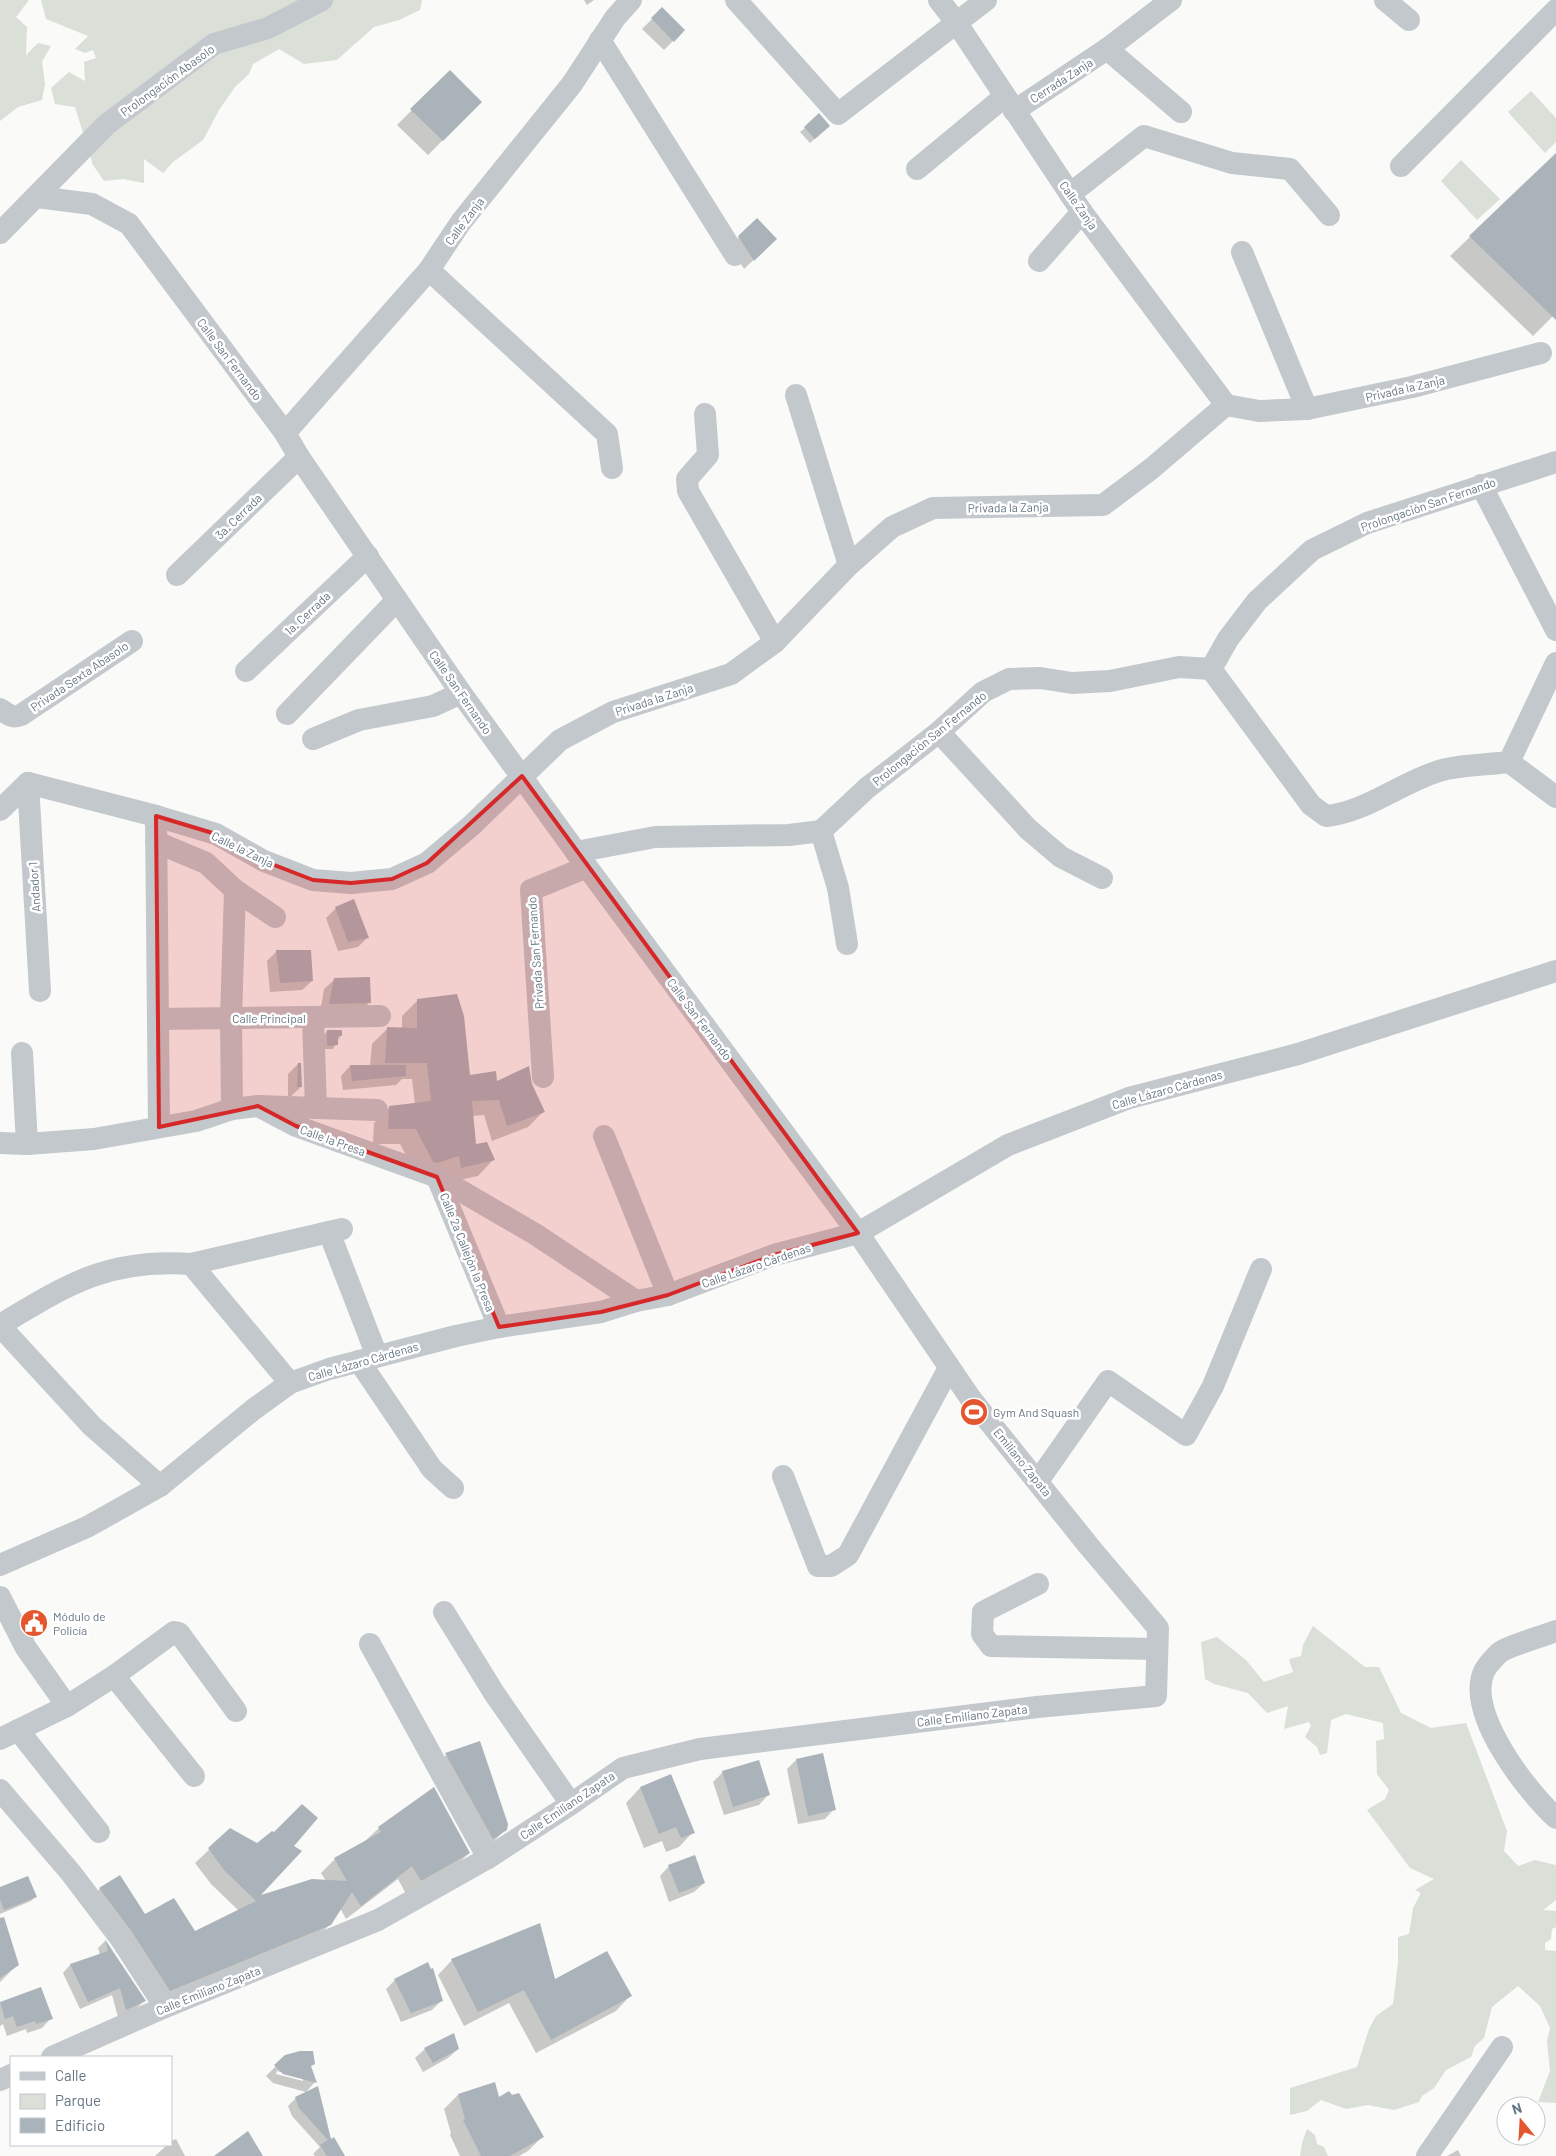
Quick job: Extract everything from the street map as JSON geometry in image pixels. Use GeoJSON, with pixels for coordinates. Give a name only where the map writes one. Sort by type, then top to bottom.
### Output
{"type":"FeatureCollection","features":[{"type":"Feature","properties":{"kind":"street","name":"Prolongación Abasolo"},"geometry":{"type":"LineString","coordinates":[[0,234],[107,124],[214,44],[268,28],[322,0]]}},
{"type":"Feature","properties":{"kind":"street","name":"Calle Zanja"},"geometry":{"type":"LineString","coordinates":[[285,433],[429,270],[462,222],[572,84],[615,18],[632,0]]}},
{"type":"Feature","properties":{"kind":"street"},"geometry":{"type":"LineString","coordinates":[[736,0],[838,114],[986,0]]}},
{"type":"Feature","properties":{"kind":"street","name":"Calle Zanja"},"geometry":{"type":"LineString","coordinates":[[939,0],[956,22],[1076,203],[1226,405]]}},
{"type":"Feature","properties":{"kind":"street","name":"Cerrada Zanja"},"geometry":{"type":"LineString","coordinates":[[917,169],[1009,104],[1107,49],[1171,0]]}},
{"type":"Feature","properties":{"kind":"street"},"geometry":{"type":"LineString","coordinates":[[1385,0],[1409,20]]}},
{"type":"Feature","properties":{"kind":"street"},"geometry":{"type":"LineString","coordinates":[[1401,166],[1552,8]]}},
{"type":"Feature","properties":{"kind":"street"},"geometry":{"type":"LineString","coordinates":[[600,40],[735,256]]}},
{"type":"Feature","properties":{"kind":"street"},"geometry":{"type":"LineString","coordinates":[[1107,49],[1180,112]]}},
{"type":"Feature","properties":{"kind":"street"},"geometry":{"type":"LineString","coordinates":[[1039,261],[1076,203],[1144,136],[1232,163],[1290,170],[1329,215]]}},
{"type":"Feature","properties":{"kind":"street","name":"Calle San Fernando"},"geometry":{"type":"LineString","coordinates":[[37,197],[92,204],[129,224],[285,433],[299,457],[461,693],[581,859],[858,1233]]}},
{"type":"Feature","properties":{"kind":"street"},"geometry":{"type":"LineString","coordinates":[[1242,252],[1307,409]]}},
{"type":"Feature","properties":{"kind":"street"},"geometry":{"type":"LineString","coordinates":[[429,270],[607,434],[612,468]]}},
{"type":"Feature","properties":{"kind":"street","name":"Privada la Zanja"},"geometry":{"type":"LineString","coordinates":[[522,776],[560,740],[613,712],[731,674],[776,642],[849,565],[892,527],[933,508],[1103,505],[1151,469],[1226,405],[1259,411],[1307,409],[1412,387],[1541,353]]}},
{"type":"Feature","properties":{"kind":"street"},"geometry":{"type":"LineString","coordinates":[[796,396],[849,565]]}},
{"type":"Feature","properties":{"kind":"street"},"geometry":{"type":"LineString","coordinates":[[705,414],[708,455],[687,479],[688,491],[776,642]]}},
{"type":"Feature","properties":{"kind":"street","name":"3a. Cerrada"},"geometry":{"type":"LineString","coordinates":[[177,576],[299,457]]}},
{"type":"Feature","properties":{"kind":"street","name":"Prolongación San Fernando"},"geometry":{"type":"LineString","coordinates":[[821,831],[867,788],[939,732],[983,692],[1009,679],[1040,678],[1072,683],[1110,681],[1179,667],[1211,669],[1228,639],[1257,601],[1312,550],[1367,523],[1556,462]]}},
{"type":"Feature","properties":{"kind":"street"},"geometry":{"type":"LineString","coordinates":[[1481,485],[1556,630]]}},
{"type":"Feature","properties":{"kind":"street","name":"1a. Cerrada"},"geometry":{"type":"LineString","coordinates":[[246,671],[368,556]]}},
{"type":"Feature","properties":{"kind":"street"},"geometry":{"type":"LineString","coordinates":[[287,714],[397,600]]}},
{"type":"Feature","properties":{"kind":"street","name":"Privada Sexta Abasolo"},"geometry":{"type":"LineString","coordinates":[[0,709],[10,716],[16,717],[22,714],[132,641]]}},
{"type":"Feature","properties":{"kind":"street"},"geometry":{"type":"LineString","coordinates":[[1509,762],[1556,663]]}},
{"type":"Feature","properties":{"kind":"street"},"geometry":{"type":"LineString","coordinates":[[1211,669],[1311,805],[1326,816],[1343,815],[1409,782],[1439,771],[1509,762],[1556,797]]}},
{"type":"Feature","properties":{"kind":"street"},"geometry":{"type":"LineString","coordinates":[[313,740],[359,720],[433,706],[461,693]]}},
{"type":"Feature","properties":{"kind":"street"},"geometry":{"type":"LineString","coordinates":[[939,732],[1028,829],[1061,857],[1102,878]]}},
{"type":"Feature","properties":{"kind":"street","name":"Calle la Zanja"},"geometry":{"type":"LineString","coordinates":[[28,783],[156,816],[216,834],[264,861],[313,880],[351,883],[392,879],[427,863],[472,825],[522,776]]}},
{"type":"Feature","properties":{"kind":"street"},"geometry":{"type":"LineString","coordinates":[[0,810],[28,783]]}},
{"type":"Feature","properties":{"kind":"street","name":"Andador 1"},"geometry":{"type":"LineString","coordinates":[[28,783],[40,991]]}},
{"type":"Feature","properties":{"kind":"street"},"geometry":{"type":"LineString","coordinates":[[156,816],[159,1128]]}},
{"type":"Feature","properties":{"kind":"street"},"geometry":{"type":"LineString","coordinates":[[581,859],[655,836],[789,835],[821,831],[838,888],[847,944]]}},
{"type":"Feature","properties":{"kind":"street"},"geometry":{"type":"LineString","coordinates":[[156,842],[206,864],[235,890],[275,917]]}},
{"type":"Feature","properties":{"kind":"street","name":"Privada San Fernando"},"geometry":{"type":"LineString","coordinates":[[543,1077],[530,890],[581,859]]}},
{"type":"Feature","properties":{"kind":"street"},"geometry":{"type":"LineString","coordinates":[[232,1109],[231,1019],[235,890]]}},
{"type":"Feature","properties":{"kind":"street","name":"Calle Lázaro Cárdenas"},"geometry":{"type":"LineString","coordinates":[[0,1565],[87,1526],[160,1486],[254,1409],[290,1383],[368,1359],[499,1327],[601,1312],[636,1301],[668,1295],[774,1256],[858,1233],[1008,1145],[1129,1098],[1298,1054],[1556,971]]}},
{"type":"Feature","properties":{"kind":"street","name":"Calle Principal"},"geometry":{"type":"LineString","coordinates":[[158,1019],[380,1016]]}},
{"type":"Feature","properties":{"kind":"street"},"geometry":{"type":"LineString","coordinates":[[313,1018],[316,1108]]}},
{"type":"Feature","properties":{"kind":"street"},"geometry":{"type":"LineString","coordinates":[[22,1053],[26,1144]]}},
{"type":"Feature","properties":{"kind":"street"},"geometry":{"type":"LineString","coordinates":[[0,1144],[94,1139],[196,1121],[232,1109],[258,1106],[378,1110]]}},
{"type":"Feature","properties":{"kind":"street","name":"Calle la Presa"},"geometry":{"type":"LineString","coordinates":[[258,1106],[296,1126],[437,1177],[535,1234],[636,1301]]}},
{"type":"Feature","properties":{"kind":"street"},"geometry":{"type":"LineString","coordinates":[[604,1136],[668,1295]]}},
{"type":"Feature","properties":{"kind":"street","name":"Calle 2a Callejón la Presa"},"geometry":{"type":"LineString","coordinates":[[437,1177],[499,1327]]}},
{"type":"Feature","properties":{"kind":"street"},"geometry":{"type":"LineString","coordinates":[[160,1486],[92,1426],[0,1325],[58,1290],[95,1274],[140,1263],[192,1264],[335,1231],[368,1359],[432,1469],[453,1488]]}},
{"type":"Feature","properties":{"kind":"street","name":"Emiliano Zapata"},"geometry":{"type":"LineString","coordinates":[[858,1233],[971,1398],[1088,1545],[1158,1628],[1156,1696]]}},
{"type":"Feature","properties":{"kind":"street"},"geometry":{"type":"LineString","coordinates":[[192,1264],[290,1383]]}},
{"type":"Feature","properties":{"kind":"street"},"geometry":{"type":"LineString","coordinates":[[1038,1481],[1108,1382],[1186,1435],[1213,1386],[1261,1269]]}},
{"type":"Feature","properties":{"kind":"street"},"geometry":{"type":"LineString","coordinates":[[783,1476],[818,1566],[831,1566],[848,1555],[949,1368]]}},
{"type":"Feature","properties":{"kind":"street"},"geometry":{"type":"LineString","coordinates":[[1038,1584],[983,1612],[982,1634],[991,1646],[1157,1649]]}},
{"type":"Feature","properties":{"kind":"street"},"geometry":{"type":"LineString","coordinates":[[0,1598],[26,1648],[67,1706]]}},
{"type":"Feature","properties":{"kind":"street"},"geometry":{"type":"LineString","coordinates":[[444,1612],[494,1693],[571,1804]]}},
{"type":"Feature","properties":{"kind":"street"},"geometry":{"type":"LineString","coordinates":[[1556,1631],[1500,1652],[1483,1673],[1480,1692],[1491,1730],[1514,1768],[1556,1818]]}},
{"type":"Feature","properties":{"kind":"street"},"geometry":{"type":"LineString","coordinates":[[99,1832],[9,1734],[67,1706],[114,1676],[174,1632],[179,1633],[236,1711]]}},
{"type":"Feature","properties":{"kind":"street"},"geometry":{"type":"LineString","coordinates":[[370,1644],[488,1858]]}},
{"type":"Feature","properties":{"kind":"street"},"geometry":{"type":"LineString","coordinates":[[114,1676],[194,1776]]}},
{"type":"Feature","properties":{"kind":"street","name":"Calle Emiliano Zapata"},"geometry":{"type":"LineString","coordinates":[[54,2056],[165,2007],[378,1920],[488,1858],[623,1768],[700,1748],[1037,1707],[1156,1696]]}},
{"type":"Feature","properties":{"kind":"street"},"geometry":{"type":"LineString","coordinates":[[0,1790],[71,1873],[121,1939],[165,2007]]}},
{"type":"Feature","properties":{"kind":"street"},"geometry":{"type":"LineString","coordinates":[[1427,2156],[1502,2047]]}},
{"type":"Feature","properties":{"kind":"highlighted area"},"geometry":{"type":"Polygon","coordinates":[[[522,776],[858,1233],[774,1255],[668,1295],[601,1312],[499,1327],[437,1177],[296,1126],[258,1106],[159,1127],[156,816],[216,834],[264,861],[313,880],[351,883],[392,879],[427,863],[522,776]]]}},
{"type":"Feature","properties":{"kind":"green space"},"geometry":{"type":"Polygon","coordinates":[[[0,0],[29,0],[16,17],[27,27],[26,55],[38,43],[51,46],[42,62],[45,84],[42,100],[18,107],[0,121],[0,0]]]}},
{"type":"Feature","properties":{"kind":"green space"},"geometry":{"type":"Polygon","coordinates":[[[41,0],[422,0],[420,10],[399,20],[374,27],[337,60],[304,64],[279,49],[253,64],[249,74],[235,87],[219,110],[203,140],[173,162],[163,173],[144,159],[144,183],[123,179],[104,181],[93,165],[75,107],[55,104],[51,88],[69,72],[85,81],[84,62],[96,58],[93,50],[85,53],[75,49],[88,36],[46,19],[41,0]]]}},
{"type":"Feature","properties":{"kind":"green space"},"geometry":{"type":"Polygon","coordinates":[[[1531,91],[1556,118],[1556,142],[1545,153],[1508,112],[1531,91]]]}},
{"type":"Feature","properties":{"kind":"green space"},"geometry":{"type":"Polygon","coordinates":[[[1461,160],[1500,199],[1477,220],[1441,181],[1461,160]]]}},
{"type":"Feature","properties":{"kind":"green space"},"geometry":{"type":"Polygon","coordinates":[[[1313,1626],[1365,1667],[1379,1667],[1401,1713],[1431,1728],[1466,1723],[1507,1831],[1504,1851],[1518,1866],[1535,1860],[1556,1865],[1556,1900],[1543,1910],[1556,1911],[1556,1927],[1552,1929],[1551,1939],[1545,1943],[1545,1950],[1556,1951],[1556,2103],[1546,2102],[1546,2096],[1540,2096],[1550,2071],[1547,2041],[1550,2028],[1540,2006],[1518,1986],[1492,2007],[1484,2038],[1475,2046],[1471,2057],[1446,2070],[1434,2088],[1422,2096],[1419,2102],[1394,2110],[1368,2105],[1346,2109],[1321,2100],[1307,2111],[1290,2115],[1290,2088],[1357,2067],[1369,2029],[1376,2016],[1393,2004],[1398,1962],[1398,1937],[1409,1934],[1413,1908],[1421,1893],[1415,1890],[1434,1879],[1410,1868],[1367,1810],[1385,1799],[1389,1790],[1377,1774],[1376,1741],[1384,1739],[1383,1723],[1346,1714],[1331,1720],[1327,1753],[1320,1755],[1317,1747],[1305,1737],[1311,1726],[1309,1722],[1284,1729],[1288,1706],[1267,1713],[1248,1693],[1214,1684],[1205,1679],[1201,1642],[1217,1637],[1246,1660],[1264,1682],[1293,1672],[1289,1659],[1301,1656],[1303,1645],[1313,1626]]]}},
{"type":"Feature","properties":{"kind":"green space"},"geometry":{"type":"Polygon","coordinates":[[[1307,2129],[1315,2135],[1317,2144],[1324,2147],[1328,2156],[1300,2156],[1307,2129]]]}},
{"type":"Feature","properties":{"kind":"building"},"geometry":{"type":"Polygon","coordinates":[[[662,7],[685,30],[674,42],[651,18],[662,7]]]}},
{"type":"Feature","properties":{"kind":"building"},"geometry":{"type":"Polygon","coordinates":[[[450,70],[482,102],[443,141],[410,109],[450,70]]]}},
{"type":"Feature","properties":{"kind":"building"},"geometry":{"type":"Polygon","coordinates":[[[819,113],[830,126],[815,139],[804,127],[819,113]]]}},
{"type":"Feature","properties":{"kind":"building"},"geometry":{"type":"Polygon","coordinates":[[[1556,153],[1556,320],[1469,236],[1556,153]]]}},
{"type":"Feature","properties":{"kind":"building"},"geometry":{"type":"Polygon","coordinates":[[[757,218],[777,239],[754,261],[738,236],[757,218]]]}},
{"type":"Feature","properties":{"kind":"building"},"geometry":{"type":"Polygon","coordinates":[[[354,899],[369,938],[348,942],[335,907],[354,899]]]}},
{"type":"Feature","properties":{"kind":"building"},"geometry":{"type":"Polygon","coordinates":[[[276,950],[311,950],[313,981],[280,983],[276,950]]]}},
{"type":"Feature","properties":{"kind":"building"},"geometry":{"type":"Polygon","coordinates":[[[370,977],[371,1003],[329,1004],[334,978],[370,977]]]}},
{"type":"Feature","properties":{"kind":"building"},"geometry":{"type":"Polygon","coordinates":[[[457,994],[464,1016],[470,1075],[496,1071],[497,1081],[529,1066],[532,1084],[545,1112],[507,1126],[499,1100],[472,1101],[476,1144],[487,1142],[495,1160],[461,1168],[459,1156],[437,1163],[433,1162],[416,1129],[388,1129],[389,1106],[431,1101],[427,1063],[385,1063],[387,1027],[417,1028],[417,999],[457,994]]]}},
{"type":"Feature","properties":{"kind":"building"},"geometry":{"type":"Polygon","coordinates":[[[327,1030],[342,1030],[342,1036],[338,1036],[338,1045],[327,1046],[327,1030]]]}},
{"type":"Feature","properties":{"kind":"building"},"geometry":{"type":"Polygon","coordinates":[[[298,1063],[301,1063],[302,1087],[297,1087],[298,1063]]]}},
{"type":"Feature","properties":{"kind":"building"},"geometry":{"type":"Polygon","coordinates":[[[350,1065],[406,1065],[406,1076],[352,1081],[350,1065]]]}},
{"type":"Feature","properties":{"kind":"building"},"geometry":{"type":"Polygon","coordinates":[[[480,1741],[508,1824],[507,1830],[493,1839],[445,1753],[480,1741]]]}},
{"type":"Feature","properties":{"kind":"building"},"geometry":{"type":"Polygon","coordinates":[[[823,1753],[836,1810],[808,1816],[796,1759],[823,1753]]]}},
{"type":"Feature","properties":{"kind":"building"},"geometry":{"type":"Polygon","coordinates":[[[759,1760],[770,1795],[733,1807],[722,1771],[759,1760]]]}},
{"type":"Feature","properties":{"kind":"building"},"geometry":{"type":"Polygon","coordinates":[[[671,1774],[695,1833],[681,1838],[676,1827],[659,1834],[640,1787],[671,1774]]]}},
{"type":"Feature","properties":{"kind":"building"},"geometry":{"type":"Polygon","coordinates":[[[434,1787],[470,1853],[421,1881],[412,1866],[361,1906],[352,1892],[331,1925],[170,1991],[132,1932],[99,1888],[120,1875],[145,1914],[174,1898],[195,1931],[256,1901],[224,1870],[208,1848],[230,1828],[257,1843],[272,1831],[274,1832],[302,1804],[318,1818],[294,1846],[302,1851],[261,1895],[312,1879],[347,1881],[334,1858],[381,1832],[378,1827],[434,1787]]]}},
{"type":"Feature","properties":{"kind":"building"},"geometry":{"type":"Polygon","coordinates":[[[695,1855],[705,1883],[679,1893],[668,1865],[695,1855]]]}},
{"type":"Feature","properties":{"kind":"building"},"geometry":{"type":"Polygon","coordinates":[[[28,1876],[37,1897],[4,1910],[0,1899],[0,1887],[28,1876]]]}},
{"type":"Feature","properties":{"kind":"building"},"geometry":{"type":"Polygon","coordinates":[[[4,1917],[19,1965],[0,1978],[0,1918],[4,1917]]]}},
{"type":"Feature","properties":{"kind":"building"},"geometry":{"type":"Polygon","coordinates":[[[540,1923],[555,1979],[607,1951],[632,1996],[551,2040],[524,1990],[478,2012],[451,1959],[540,1923]]]}},
{"type":"Feature","properties":{"kind":"building"},"geometry":{"type":"Polygon","coordinates":[[[105,1939],[146,2001],[126,2010],[120,1988],[88,2002],[70,1964],[108,1951],[105,1939]]]}},
{"type":"Feature","properties":{"kind":"building"},"geometry":{"type":"Polygon","coordinates":[[[428,1962],[431,1969],[433,1968],[443,2001],[411,2013],[394,1979],[428,1962]]]}},
{"type":"Feature","properties":{"kind":"building"},"geometry":{"type":"Polygon","coordinates":[[[41,1987],[53,2019],[36,2024],[35,2021],[17,2027],[13,2016],[5,2019],[0,2002],[41,1987]]]}},
{"type":"Feature","properties":{"kind":"building"},"geometry":{"type":"Polygon","coordinates":[[[454,2033],[459,2049],[433,2063],[424,2048],[454,2033]]]}},
{"type":"Feature","properties":{"kind":"building"},"geometry":{"type":"Polygon","coordinates":[[[300,2051],[313,2051],[315,2064],[311,2066],[317,2083],[283,2074],[274,2065],[285,2055],[300,2051]]]}},
{"type":"Feature","properties":{"kind":"building"},"geometry":{"type":"Polygon","coordinates":[[[495,2082],[499,2097],[509,2091],[512,2095],[519,2093],[544,2137],[510,2156],[481,2156],[463,2120],[465,2119],[458,2094],[495,2082]]]}},
{"type":"Feature","properties":{"kind":"building"},"geometry":{"type":"Polygon","coordinates":[[[318,2086],[331,2139],[334,2137],[345,2156],[327,2156],[320,2145],[328,2140],[299,2108],[295,2097],[318,2086]]]}},
{"type":"Feature","properties":{"kind":"building"},"geometry":{"type":"Polygon","coordinates":[[[248,2131],[263,2156],[214,2156],[248,2131]]]}},
{"type":"Feature","properties":{"kind":"place","name":"Gym And Squash"},"geometry":{"type":"Point","coordinates":[974,1412]}},
{"type":"Feature","properties":{"kind":"place","name":"Módulo de Policía"},"geometry":{"type":"Point","coordinates":[34,1623]}}]}
